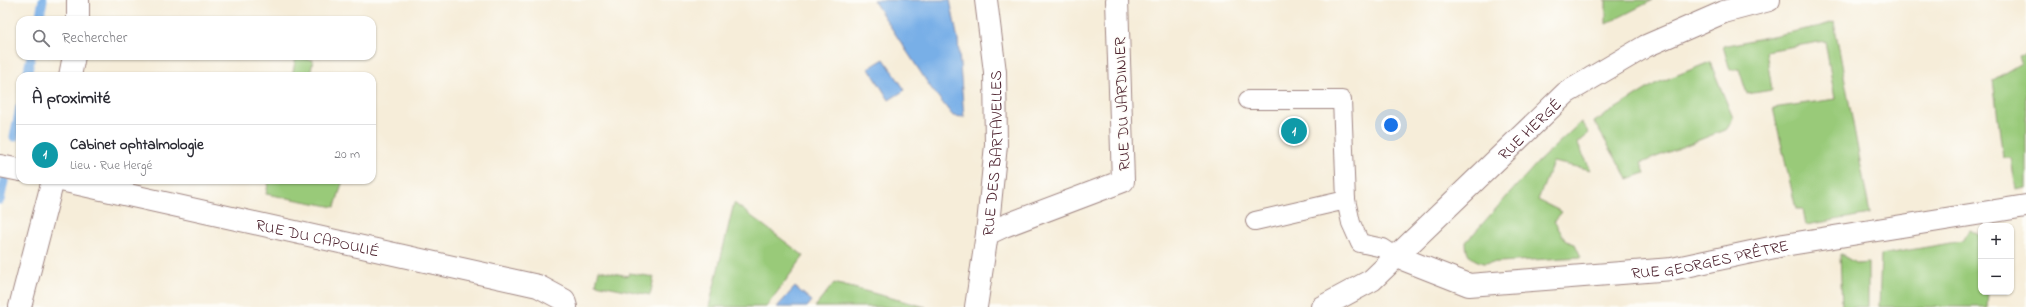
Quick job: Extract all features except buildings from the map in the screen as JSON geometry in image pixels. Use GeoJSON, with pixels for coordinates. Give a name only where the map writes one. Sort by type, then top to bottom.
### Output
{"type":"FeatureCollection","features":[{"type":"Feature","properties":{"kind":"street"},"geometry":{"type":"LineString","coordinates":[[78,0],[78,16]]}},
{"type":"Feature","properties":{"kind":"street","name":"RUE DES BARTAVELLES"},"geometry":{"type":"LineString","coordinates":[[976,307],[987,234],[996,145],[995,72],[986,0]]}},
{"type":"Feature","properties":{"kind":"street","name":"RUE DU JARDINIER"},"geometry":{"type":"LineString","coordinates":[[987,234],[1004,226],[1123,181],[1117,0]]}},
{"type":"Feature","properties":{"kind":"street","name":"RUE HERGÉ"},"geometry":{"type":"LineString","coordinates":[[1322,307],[1372,280],[1566,93],[1646,46],[1724,12],[1769,0]]}},
{"type":"Feature","properties":{"kind":"street"},"geometry":{"type":"LineString","coordinates":[[71,72],[73,60]]}},
{"type":"Feature","properties":{"kind":"street"},"geometry":{"type":"LineString","coordinates":[[0,166],[16,169]]}},
{"type":"Feature","properties":{"kind":"street"},"geometry":{"type":"LineString","coordinates":[[20,307],[52,184]]}},
{"type":"Feature","properties":{"kind":"street","name":"RUE DU CAPOULIÉ"},"geometry":{"type":"LineString","coordinates":[[79,184],[538,286],[564,300],[566,307]]}},
{"type":"Feature","properties":{"kind":"street","name":"RUE GEORGES PRÊTRE"},"geometry":{"type":"LineString","coordinates":[[1396,256],[1469,285],[1545,279],[1672,268],[1784,245],[2026,206]]}},
{"type":"Feature","properties":{"kind":"lane"},"geometry":{"type":"LineString","coordinates":[[1248,100],[1342,100],[1346,200],[1351,223],[1360,243],[1383,248],[1396,256]]}},
{"type":"Feature","properties":{"kind":"lane"},"geometry":{"type":"LineString","coordinates":[[1255,221],[1346,200]]}},
{"type":"Feature","properties":{"kind":"green space"},"geometry":{"type":"Polygon","coordinates":[[[1606,0],[1653,0],[1606,24],[1606,0]]]}},
{"type":"Feature","properties":{"kind":"green space"},"geometry":{"type":"Polygon","coordinates":[[[1834,22],[1870,214],[1806,225],[1803,209],[1796,209],[1773,108],[1835,99],[1825,41],[1766,51],[1772,90],[1747,94],[1739,69],[1730,70],[1723,46],[1834,22]]]}},
{"type":"Feature","properties":{"kind":"green space"},"geometry":{"type":"Polygon","coordinates":[[[2026,54],[2026,188],[2016,190],[2011,158],[2003,158],[1993,80],[2021,63],[2019,56],[2026,54]]]}},
{"type":"Feature","properties":{"kind":"green space"},"geometry":{"type":"Polygon","coordinates":[[[295,60],[313,60],[311,72],[293,72],[295,60]]]}},
{"type":"Feature","properties":{"kind":"green space"},"geometry":{"type":"Polygon","coordinates":[[[1710,62],[1733,118],[1727,129],[1641,163],[1645,173],[1628,179],[1594,122],[1655,84],[1710,62]]]}},
{"type":"Feature","properties":{"kind":"green space"},"geometry":{"type":"Polygon","coordinates":[[[1581,122],[1589,133],[1577,143],[1591,170],[1553,162],[1538,200],[1562,212],[1554,221],[1566,241],[1575,244],[1581,257],[1483,263],[1472,258],[1468,253],[1466,242],[1538,162],[1581,122]]]}},
{"type":"Feature","properties":{"kind":"green space"},"geometry":{"type":"Polygon","coordinates":[[[268,184],[342,184],[335,207],[266,194],[268,184]]]}},
{"type":"Feature","properties":{"kind":"green space"},"geometry":{"type":"Polygon","coordinates":[[[734,203],[804,256],[766,307],[709,307],[734,203]]]}},
{"type":"Feature","properties":{"kind":"green space"},"geometry":{"type":"Polygon","coordinates":[[[1969,230],[1978,234],[1978,295],[1988,295],[1987,307],[1879,307],[1881,255],[1962,241],[1969,230]]]}},
{"type":"Feature","properties":{"kind":"green space"},"geometry":{"type":"Polygon","coordinates":[[[1840,254],[1857,264],[1868,263],[1868,307],[1842,307],[1840,254]]]}},
{"type":"Feature","properties":{"kind":"green space"},"geometry":{"type":"Polygon","coordinates":[[[599,270],[628,276],[629,273],[654,277],[650,295],[596,284],[599,270]]]}},
{"type":"Feature","properties":{"kind":"green space"},"geometry":{"type":"Polygon","coordinates":[[[834,283],[926,307],[815,307],[834,283]]]}},
{"type":"Feature","properties":{"kind":"water"},"geometry":{"type":"Polygon","coordinates":[[[873,0],[950,0],[958,40],[964,117],[953,116],[931,88],[873,0]]]}},
{"type":"Feature","properties":{"kind":"water"},"geometry":{"type":"Polygon","coordinates":[[[884,59],[905,90],[889,100],[869,68],[884,59]]]}},
{"type":"Feature","properties":{"kind":"water"},"geometry":{"type":"Polygon","coordinates":[[[795,287],[812,301],[807,307],[777,307],[795,287]]]}},
{"type":"Feature","properties":{"kind":"waterway"},"geometry":{"type":"LineString","coordinates":[[40,16],[43,0]]}},
{"type":"Feature","properties":{"kind":"waterway"},"geometry":{"type":"LineString","coordinates":[[28,72],[30,60]]}},
{"type":"Feature","properties":{"kind":"waterway"},"geometry":{"type":"LineString","coordinates":[[14,137],[16,127]]}},
{"type":"Feature","properties":{"kind":"waterway"},"geometry":{"type":"LineString","coordinates":[[0,200],[6,172]]}},
{"type":"Feature","properties":{"kind":"place","name":"Cabinet ophtalmologie"},"geometry":{"type":"Point","coordinates":[1294,131]}}]}
